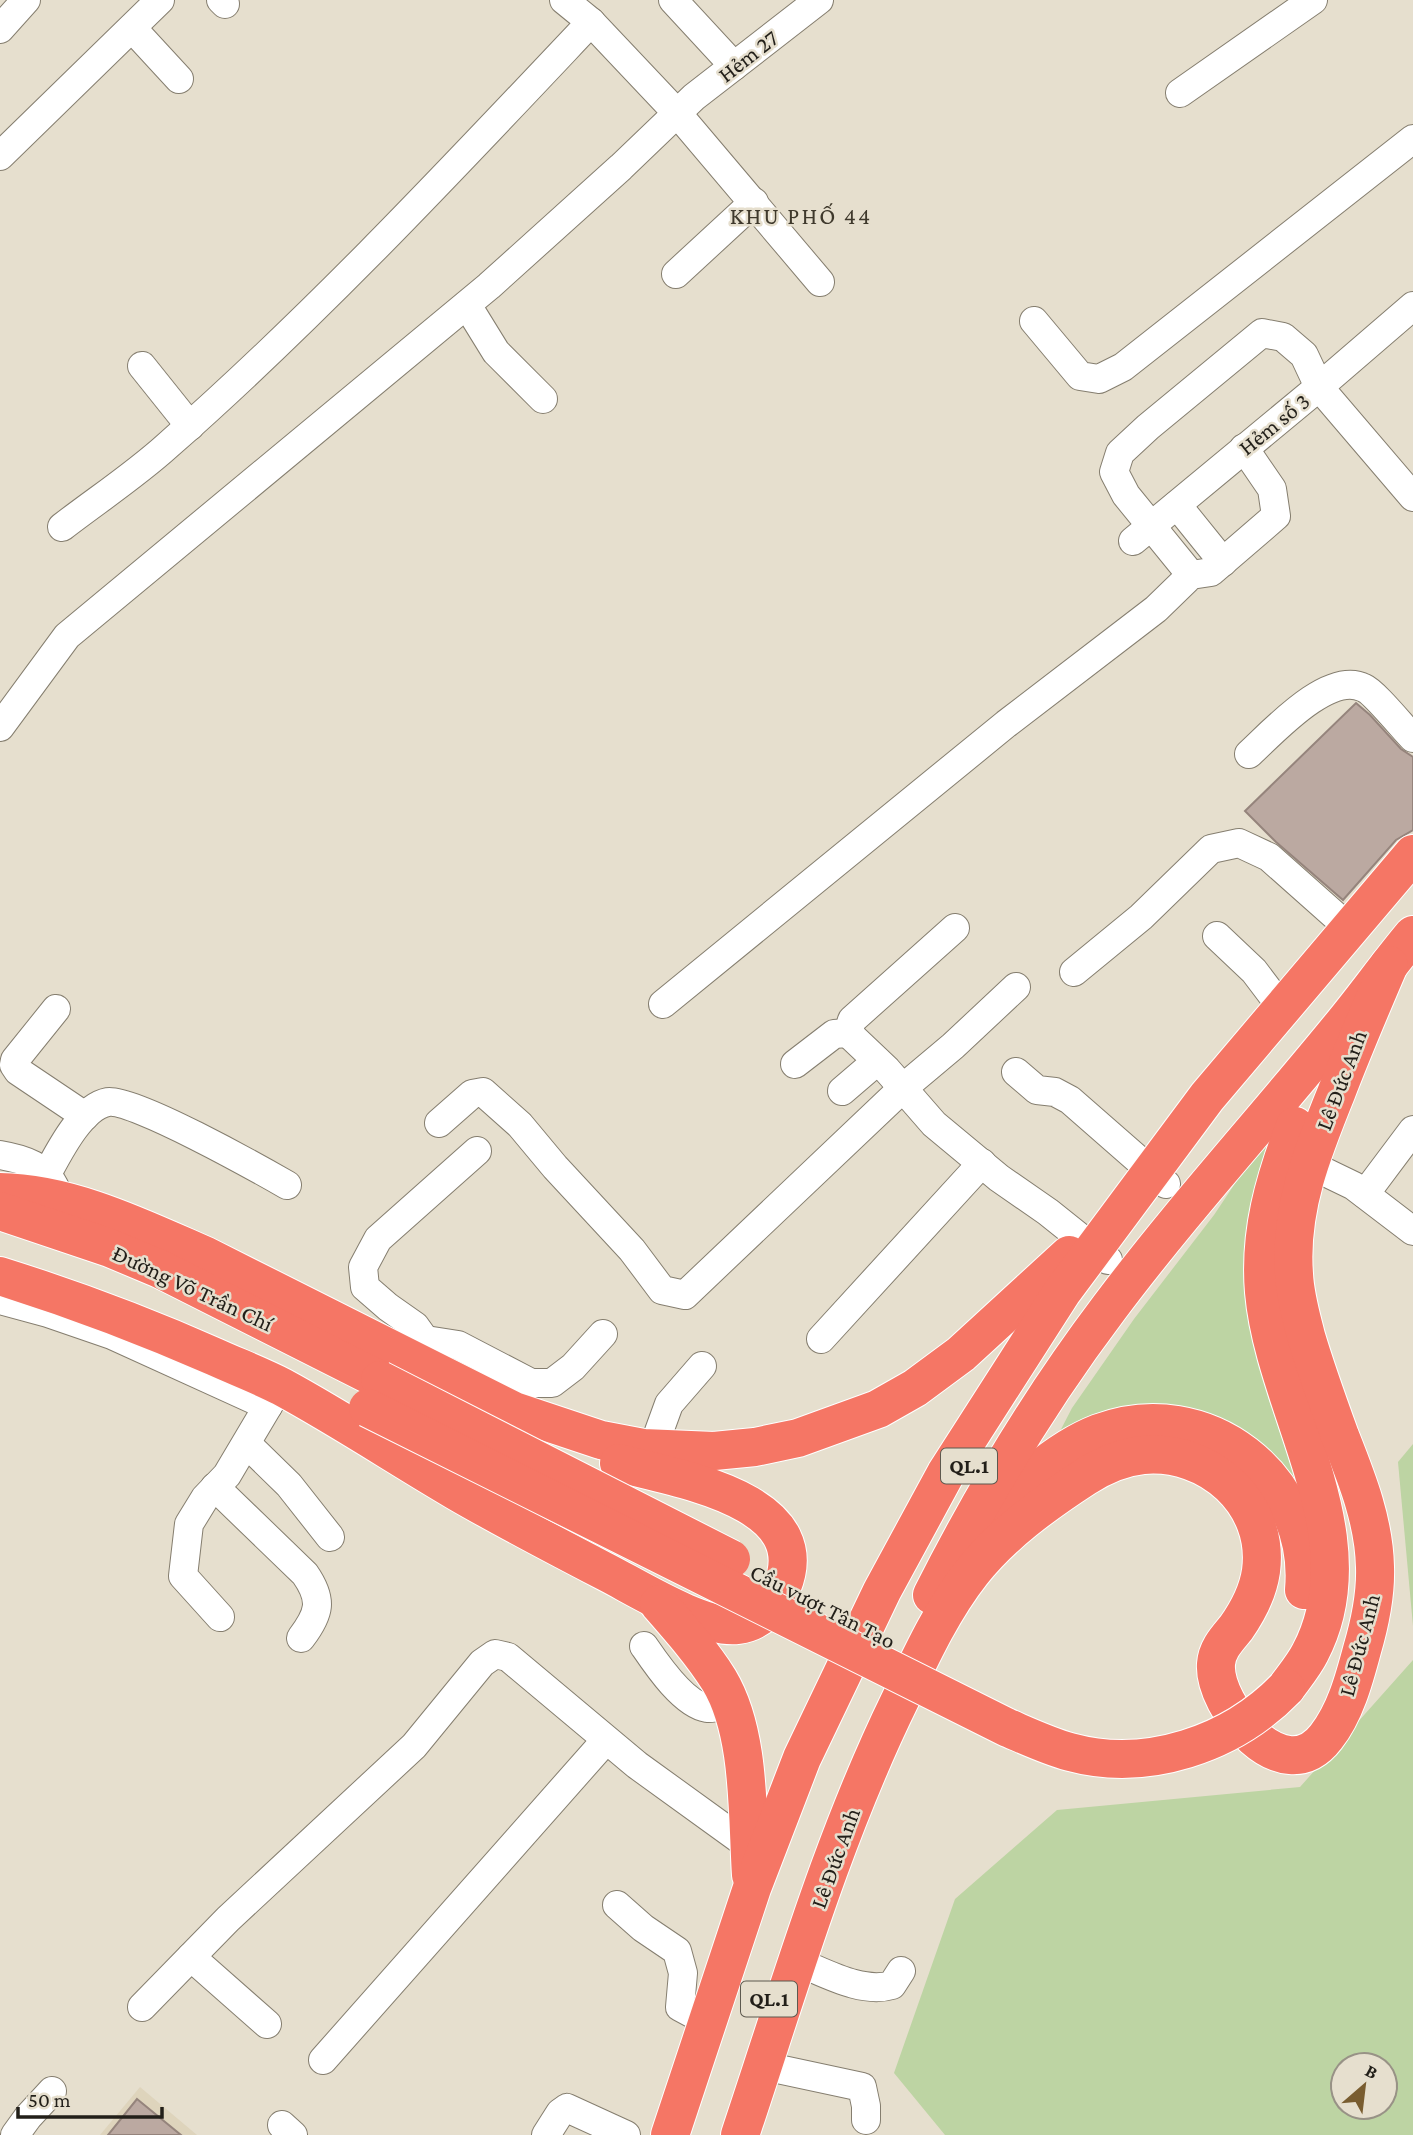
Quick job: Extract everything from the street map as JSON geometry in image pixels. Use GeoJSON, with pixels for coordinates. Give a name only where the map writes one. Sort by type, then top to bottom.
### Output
{"type":"FeatureCollection","features":[{"type":"Feature","properties":{"kind":"highway","name":"Lê Đức Anh"},"geometry":{"type":"LineString","coordinates":[[1171,1163],[1208,1097],[1413,854]]}},
{"type":"Feature","properties":{"kind":"highway","name":"Lê Đức Anh"},"geometry":{"type":"LineString","coordinates":[[670,2135],[752,1888],[802,1758],[882,1591],[933,1497],[1019,1356],[1062,1292],[1171,1163],[1413,894]]}},
{"type":"Feature","properties":{"kind":"highway","name":"Lê Đức Anh"},"geometry":{"type":"LineString","coordinates":[[740,2135],[798,1962],[836,1804],[878,1704],[953,1553],[991,1484],[1027,1426],[1110,1306],[1340,1029],[1405,946]]}},
{"type":"Feature","properties":{"kind":"highway","name":"Lê Đức Anh"},"geometry":{"type":"LineString","coordinates":[[724,2135],[822,1866],[925,1648],[975,1567],[1056,1496],[1091,1473],[1130,1457],[1150,1454],[1170,1456],[1205,1466],[1232,1486],[1243,1499],[1258,1529],[1261,1577],[1249,1606],[1218,1652],[1215,1666],[1217,1680],[1232,1709],[1260,1743],[1276,1753],[1290,1757],[1303,1755],[1325,1739],[1333,1726],[1356,1672],[1372,1608],[1375,1572],[1372,1536],[1365,1504],[1317,1371],[1296,1296],[1294,1275],[1298,1205],[1297,1158],[1362,1025],[1405,946]]}},
{"type":"Feature","properties":{"kind":"highway"},"geometry":{"type":"LineString","coordinates":[[1279,1676],[1310,1654],[1329,1598],[1330,1563],[1320,1498],[1278,1361],[1264,1292],[1263,1243],[1270,1199],[1297,1158],[1306,1101],[1340,1029]]}},
{"type":"Feature","properties":{"kind":"highway"},"geometry":{"type":"LineString","coordinates":[[514,1411],[601,1440],[668,1449],[714,1451],[755,1447],[798,1438],[840,1424],[878,1409],[915,1388],[1096,1251],[1121,1214],[1171,1163]]}},
{"type":"Feature","properties":{"kind":"highway"},"geometry":{"type":"LineString","coordinates":[[0,1192],[54,1188],[425,1353],[514,1411],[606,1460],[704,1486],[745,1502],[772,1523],[784,1544],[788,1568],[785,1580],[775,1600],[764,1614],[753,1621],[725,1626],[699,1619],[155,1331],[0,1276]]}},
{"type":"Feature","properties":{"kind":"highway","name":"Đường Võ Trần Chí"},"geometry":{"type":"LineString","coordinates":[[0,1211],[110,1248],[160,1269],[374,1394]]}},
{"type":"Feature","properties":{"kind":"highway","name":"Lê Đức Anh"},"geometry":{"type":"LineString","coordinates":[[691,2135],[759,1926],[820,1770],[955,1488],[1028,1370],[1096,1251]]}},
{"type":"Feature","properties":{"kind":"highway","name":"Đường Võ Trần Chí"},"geometry":{"type":"LineString","coordinates":[[0,1253],[52,1267],[157,1306],[221,1335],[374,1394]]}},
{"type":"Feature","properties":{"kind":"highway"},"geometry":{"type":"LineString","coordinates":[[374,1394],[1006,1727],[1072,1753],[1133,1759],[1176,1752],[1243,1724],[1272,1702],[1304,1592],[1304,1551],[1299,1535],[1283,1497],[1260,1466],[1231,1444],[1200,1430],[1168,1424],[1141,1424],[1101,1433],[1079,1442],[1044,1466],[953,1553]]}},
{"type":"Feature","properties":{"kind":"highway"},"geometry":{"type":"LineString","coordinates":[[1091,1473],[1107,1458],[1130,1443],[1157,1435],[1200,1430]]}},
{"type":"Feature","properties":{"kind":"highway"},"geometry":{"type":"LineString","coordinates":[[650,1594],[720,1682],[736,1723],[743,1755],[752,1888]]}},
{"type":"Feature","properties":{"kind":"street"},"geometry":{"type":"LineString","coordinates":[[0,29],[26,0]]}},
{"type":"Feature","properties":{"kind":"street"},"geometry":{"type":"LineString","coordinates":[[0,156],[160,0]]}},
{"type":"Feature","properties":{"kind":"street"},"geometry":{"type":"LineString","coordinates":[[564,0],[591,22],[677,113],[820,282]]}},
{"type":"Feature","properties":{"kind":"street"},"geometry":{"type":"LineString","coordinates":[[673,0],[734,66]]}},
{"type":"Feature","properties":{"kind":"street","name":"Hẻm 27"},"geometry":{"type":"LineString","coordinates":[[0,727],[67,636],[467,305],[677,113],[819,0]]}},
{"type":"Feature","properties":{"kind":"street"},"geometry":{"type":"LineString","coordinates":[[1180,93],[1313,0]]}},
{"type":"Feature","properties":{"kind":"street"},"geometry":{"type":"LineString","coordinates":[[62,527],[190,426],[374,249],[591,22]]}},
{"type":"Feature","properties":{"kind":"street"},"geometry":{"type":"LineString","coordinates":[[132,28],[178,79]]}},
{"type":"Feature","properties":{"kind":"street"},"geometry":{"type":"LineString","coordinates":[[1034,321],[1080,376],[1099,379],[1123,367],[1413,139]]}},
{"type":"Feature","properties":{"kind":"street"},"geometry":{"type":"LineString","coordinates":[[676,274],[754,202]]}},
{"type":"Feature","properties":{"kind":"street"},"geometry":{"type":"LineString","coordinates":[[467,305],[496,352],[543,399]]}},
{"type":"Feature","properties":{"kind":"street","name":"Hẻm số 3"},"geometry":{"type":"LineString","coordinates":[[1142,533],[1413,306]]}},
{"type":"Feature","properties":{"kind":"street"},"geometry":{"type":"LineString","coordinates":[[1191,575],[1142,533],[1114,472],[1121,453],[1147,427],[1262,333],[1283,337],[1304,355],[1319,387],[1413,497]]}},
{"type":"Feature","properties":{"kind":"street"},"geometry":{"type":"LineString","coordinates":[[142,366],[190,426]]}},
{"type":"Feature","properties":{"kind":"street"},"geometry":{"type":"LineString","coordinates":[[663,1004],[1006,724],[1156,609],[1191,575],[1211,572],[1276,516],[1272,489],[1244,448]]}},
{"type":"Feature","properties":{"kind":"street"},"geometry":{"type":"LineString","coordinates":[[1177,505],[1223,562]]}},
{"type":"Feature","properties":{"kind":"street"},"geometry":{"type":"LineString","coordinates":[[1249,754],[1302,705],[1339,684],[1364,688],[1413,738]]}},
{"type":"Feature","properties":{"kind":"street"},"geometry":{"type":"LineString","coordinates":[[1074,972],[1140,917],[1211,849],[1239,843],[1269,857],[1349,928]]}},
{"type":"Feature","properties":{"kind":"street"},"geometry":{"type":"LineString","coordinates":[[848,1034],[852,1020],[955,928]]}},
{"type":"Feature","properties":{"kind":"street"},"geometry":{"type":"LineString","coordinates":[[1217,936],[1254,971],[1282,1008]]}},
{"type":"Feature","properties":{"kind":"street"},"geometry":{"type":"LineString","coordinates":[[439,1123],[471,1094],[483,1092],[520,1125],[632,1250],[662,1290],[685,1295],[903,1088],[953,1046],[1016,986]]}},
{"type":"Feature","properties":{"kind":"street"},"geometry":{"type":"LineString","coordinates":[[56,1009],[15,1060],[14,1065],[18,1071],[85,1116]]}},
{"type":"Feature","properties":{"kind":"street"},"geometry":{"type":"LineString","coordinates":[[796,1064],[834,1034],[848,1034],[903,1088],[934,1124],[1096,1251]]}},
{"type":"Feature","properties":{"kind":"street"},"geometry":{"type":"LineString","coordinates":[[842,1091],[877,1061]]}},
{"type":"Feature","properties":{"kind":"street"},"geometry":{"type":"LineString","coordinates":[[1016,1072],[1037,1090],[1055,1092],[1070,1100],[1171,1163]]}},
{"type":"Feature","properties":{"kind":"street"},"geometry":{"type":"LineString","coordinates":[[0,1155],[29,1162],[54,1188],[70,1134],[85,1116],[107,1102],[127,1104],[287,1185]]}},
{"type":"Feature","properties":{"kind":"street"},"geometry":{"type":"LineString","coordinates":[[1365,1194],[1413,1130]]}},
{"type":"Feature","properties":{"kind":"street"},"geometry":{"type":"LineString","coordinates":[[477,1151],[378,1238],[363,1266],[365,1287],[415,1326],[425,1353],[458,1345],[531,1383],[552,1383],[573,1367],[603,1334]]}},
{"type":"Feature","properties":{"kind":"street"},"geometry":{"type":"LineString","coordinates":[[1297,1158],[1354,1185],[1413,1231]]}},
{"type":"Feature","properties":{"kind":"street"},"geometry":{"type":"LineString","coordinates":[[821,1339],[982,1163]]}},
{"type":"Feature","properties":{"kind":"street"},"geometry":{"type":"LineString","coordinates":[[0,1300],[112,1335],[274,1396],[227,1475],[205,1498],[189,1524],[183,1576],[220,1617]]}},
{"type":"Feature","properties":{"kind":"street"},"geometry":{"type":"LineString","coordinates":[[668,1449],[669,1404],[702,1366]]}},
{"type":"Feature","properties":{"kind":"street"},"geometry":{"type":"LineString","coordinates":[[247,1444],[289,1485],[330,1537]]}},
{"type":"Feature","properties":{"kind":"street"},"geometry":{"type":"LineString","coordinates":[[215,1486],[305,1574],[316,1589],[315,1619],[301,1638]]}},
{"type":"Feature","properties":{"kind":"street"},"geometry":{"type":"LineString","coordinates":[[644,1646],[686,1697],[707,1708],[729,1704]]}},
{"type":"Feature","properties":{"kind":"street"},"geometry":{"type":"LineString","coordinates":[[142,2007],[229,1919],[414,1746],[482,1663],[495,1654],[508,1657],[657,1781],[749,1846]]}},
{"type":"Feature","properties":{"kind":"street"},"geometry":{"type":"LineString","coordinates":[[323,2060],[606,1740]]}},
{"type":"Feature","properties":{"kind":"street"},"geometry":{"type":"LineString","coordinates":[[617,1905],[643,1928],[677,1951],[683,1973],[680,2007],[708,2022]]}},
{"type":"Feature","properties":{"kind":"street"},"geometry":{"type":"LineString","coordinates":[[191,1957],[267,2024]]}},
{"type":"Feature","properties":{"kind":"street"},"geometry":{"type":"LineString","coordinates":[[798,1962],[852,1983],[878,1989],[892,1985],[901,1971]]}},
{"type":"Feature","properties":{"kind":"street"},"geometry":{"type":"LineString","coordinates":[[764,2066],[862,2087],[866,2120]]}},
{"type":"Feature","properties":{"kind":"street"},"geometry":{"type":"LineString","coordinates":[[15,2135],[27,2117],[52,2091]]}},
{"type":"Feature","properties":{"kind":"street"},"geometry":{"type":"LineString","coordinates":[[545,2135],[559,2113],[567,2108],[626,2135]]}},
{"type":"Feature","properties":{"kind":"shaded area"},"geometry":{"type":"Polygon","coordinates":[[[140,2087],[197,2135],[100,2135],[140,2087]]]}},
{"type":"Feature","properties":{"kind":"green space"},"geometry":{"type":"Polygon","coordinates":[[[1267,1145],[1262,1174],[1257,1344],[1268,1397],[1304,1504],[1289,1489],[1056,1439],[1072,1408],[1134,1319],[1214,1215],[1242,1173],[1267,1145]]]}},
{"type":"Feature","properties":{"kind":"green space"},"geometry":{"type":"Polygon","coordinates":[[[1413,1444],[1413,1626],[1398,1462],[1413,1444]]]}},
{"type":"Feature","properties":{"kind":"green space"},"geometry":{"type":"Polygon","coordinates":[[[1413,1660],[1413,2135],[945,2135],[894,2073],[955,1899],[1057,1810],[1300,1787],[1413,1660]]]}},
{"type":"Feature","properties":{"kind":"building"},"geometry":{"type":"Polygon","coordinates":[[[1356,703],[1401,749],[1413,757],[1413,830],[1396,840],[1343,900],[1276,842],[1245,811],[1356,703]]]}},
{"type":"Feature","properties":{"kind":"building"},"geometry":{"type":"Polygon","coordinates":[[[137,2099],[181,2135],[108,2135],[137,2099]]]}},
{"type":"Feature","properties":{"kind":"district","name":"KHU PHỐ 44"},"geometry":{"type":"Point","coordinates":[801,216]}}]}
